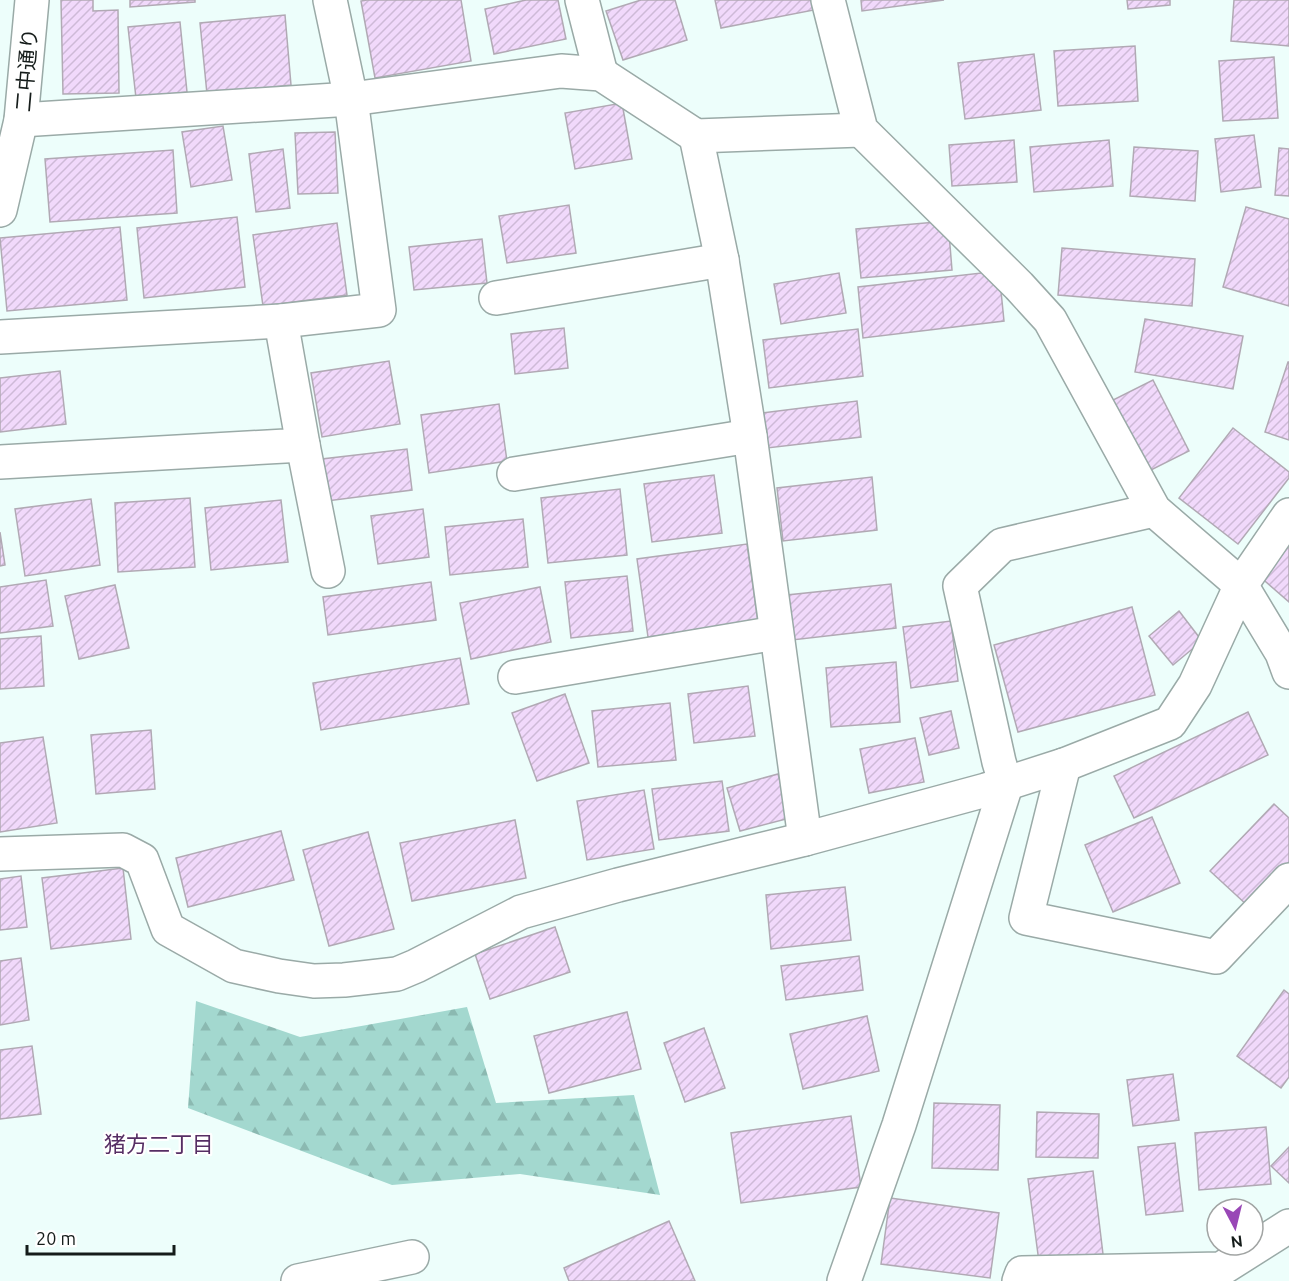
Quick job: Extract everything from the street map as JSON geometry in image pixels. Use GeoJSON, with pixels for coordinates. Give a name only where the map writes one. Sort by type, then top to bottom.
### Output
{"type":"FeatureCollection","features":[{"type":"Feature","properties":{"kind":"street","name":"二中通り"},"geometry":{"type":"LineString","coordinates":[[0,210],[21,120],[32,0]]}},
{"type":"Feature","properties":{"kind":"street"},"geometry":{"type":"LineString","coordinates":[[0,337],[281,321],[380,310],[351,99],[330,0]]}},
{"type":"Feature","properties":{"kind":"street"},"geometry":{"type":"LineString","coordinates":[[582,0],[602,74]]}},
{"type":"Feature","properties":{"kind":"street"},"geometry":{"type":"LineString","coordinates":[[828,0],[861,130],[1019,286],[1050,320],[1154,510],[1240,585],[1282,653],[1289,672]]}},
{"type":"Feature","properties":{"kind":"street"},"geometry":{"type":"LineString","coordinates":[[21,120],[351,99],[561,71],[602,74],[696,136],[861,130]]}},
{"type":"Feature","properties":{"kind":"street"},"geometry":{"type":"LineString","coordinates":[[696,136],[722,260],[750,436],[805,839]]}},
{"type":"Feature","properties":{"kind":"street"},"geometry":{"type":"LineString","coordinates":[[496,297],[722,260]]}},
{"type":"Feature","properties":{"kind":"street"},"geometry":{"type":"LineString","coordinates":[[281,321],[328,571]]}},
{"type":"Feature","properties":{"kind":"street"},"geometry":{"type":"LineString","coordinates":[[514,474],[750,436]]}},
{"type":"Feature","properties":{"kind":"street"},"geometry":{"type":"LineString","coordinates":[[0,462],[303,445]]}},
{"type":"Feature","properties":{"kind":"street"},"geometry":{"type":"LineString","coordinates":[[844,1281],[899,1125],[1006,785],[960,586],[1002,545],[1154,510]]}},
{"type":"Feature","properties":{"kind":"street"},"geometry":{"type":"LineString","coordinates":[[0,854],[123,850],[142,860],[168,929],[234,966],[314,981],[397,974],[521,912],[1006,785],[1064,765],[1170,723],[1195,685],[1240,585],[1289,515]]}},
{"type":"Feature","properties":{"kind":"street"},"geometry":{"type":"LineString","coordinates":[[515,677],[776,633]]}},
{"type":"Feature","properties":{"kind":"street"},"geometry":{"type":"LineString","coordinates":[[1064,765],[1026,918],[1216,957],[1289,880]]}},
{"type":"Feature","properties":{"kind":"street"},"geometry":{"type":"LineString","coordinates":[[1019,1281],[1022,1273],[1221,1275],[1289,1226]]}},
{"type":"Feature","properties":{"kind":"street"},"geometry":{"type":"LineString","coordinates":[[298,1281],[412,1257]]}},
{"type":"Feature","properties":{"kind":"green space"},"geometry":{"type":"Polygon","coordinates":[[[196,1001],[300,1037],[467,1007],[496,1103],[634,1095],[660,1195],[520,1174],[392,1185],[188,1108],[196,1001]]]}},
{"type":"Feature","properties":{"kind":"building"},"geometry":{"type":"Polygon","coordinates":[[[61,0],[93,0],[93,11],[118,10],[119,93],[63,94],[61,0]]]}},
{"type":"Feature","properties":{"kind":"building"},"geometry":{"type":"Polygon","coordinates":[[[130,0],[195,0],[195,2],[130,7],[130,0]]]}},
{"type":"Feature","properties":{"kind":"building"},"geometry":{"type":"Polygon","coordinates":[[[461,0],[471,61],[375,78],[361,1],[461,0]]]}},
{"type":"Feature","properties":{"kind":"building"},"geometry":{"type":"Polygon","coordinates":[[[526,0],[558,0],[566,39],[494,54],[485,9],[526,0]]]}},
{"type":"Feature","properties":{"kind":"building"},"geometry":{"type":"Polygon","coordinates":[[[641,0],[675,0],[687,40],[623,60],[606,11],[641,0]]]}},
{"type":"Feature","properties":{"kind":"building"},"geometry":{"type":"Polygon","coordinates":[[[715,0],[812,0],[814,10],[721,28],[715,0]]]}},
{"type":"Feature","properties":{"kind":"building"},"geometry":{"type":"Polygon","coordinates":[[[861,0],[944,0],[862,11],[861,0]]]}},
{"type":"Feature","properties":{"kind":"building"},"geometry":{"type":"Polygon","coordinates":[[[1127,0],[1170,0],[1170,5],[1128,9],[1127,0]]]}},
{"type":"Feature","properties":{"kind":"building"},"geometry":{"type":"Polygon","coordinates":[[[1234,0],[1289,0],[1289,46],[1231,41],[1234,0]]]}},
{"type":"Feature","properties":{"kind":"building"},"geometry":{"type":"Polygon","coordinates":[[[285,15],[291,85],[207,94],[200,23],[285,15]]]}},
{"type":"Feature","properties":{"kind":"building"},"geometry":{"type":"Polygon","coordinates":[[[180,22],[187,92],[136,98],[128,27],[180,22]]]}},
{"type":"Feature","properties":{"kind":"building"},"geometry":{"type":"Polygon","coordinates":[[[1135,46],[1138,101],[1058,106],[1054,51],[1135,46]]]}},
{"type":"Feature","properties":{"kind":"building"},"geometry":{"type":"Polygon","coordinates":[[[1034,54],[1041,110],[965,119],[958,63],[1034,54]]]}},
{"type":"Feature","properties":{"kind":"building"},"geometry":{"type":"Polygon","coordinates":[[[1274,57],[1278,118],[1223,121],[1219,61],[1274,57]]]}},
{"type":"Feature","properties":{"kind":"building"},"geometry":{"type":"Polygon","coordinates":[[[622,103],[632,159],[575,169],[565,113],[622,103]]]}},
{"type":"Feature","properties":{"kind":"building"},"geometry":{"type":"Polygon","coordinates":[[[223,126],[232,180],[191,187],[182,132],[223,126]]]}},
{"type":"Feature","properties":{"kind":"building"},"geometry":{"type":"Polygon","coordinates":[[[335,132],[338,193],[298,194],[295,133],[335,132]]]}},
{"type":"Feature","properties":{"kind":"building"},"geometry":{"type":"Polygon","coordinates":[[[1254,135],[1261,187],[1221,192],[1215,139],[1254,135]]]}},
{"type":"Feature","properties":{"kind":"building"},"geometry":{"type":"Polygon","coordinates":[[[1014,140],[1017,182],[952,186],[949,145],[1014,140]]]}},
{"type":"Feature","properties":{"kind":"building"},"geometry":{"type":"Polygon","coordinates":[[[1109,140],[1113,186],[1034,192],[1030,147],[1109,140]]]}},
{"type":"Feature","properties":{"kind":"building"},"geometry":{"type":"Polygon","coordinates":[[[1134,147],[1198,151],[1195,201],[1130,196],[1134,147]]]}},
{"type":"Feature","properties":{"kind":"building"},"geometry":{"type":"Polygon","coordinates":[[[1279,148],[1289,149],[1289,196],[1275,195],[1279,148]]]}},
{"type":"Feature","properties":{"kind":"building"},"geometry":{"type":"Polygon","coordinates":[[[283,149],[290,208],[256,212],[249,154],[283,149]]]}},
{"type":"Feature","properties":{"kind":"building"},"geometry":{"type":"Polygon","coordinates":[[[173,150],[177,213],[50,222],[45,159],[173,150]]]}},
{"type":"Feature","properties":{"kind":"building"},"geometry":{"type":"Polygon","coordinates":[[[569,205],[576,253],[507,263],[499,216],[569,205]]]}},
{"type":"Feature","properties":{"kind":"building"},"geometry":{"type":"Polygon","coordinates":[[[1246,207],[1289,219],[1289,306],[1223,287],[1246,207]]]}},
{"type":"Feature","properties":{"kind":"building"},"geometry":{"type":"Polygon","coordinates":[[[237,217],[245,287],[144,298],[137,228],[237,217]]]}},
{"type":"Feature","properties":{"kind":"building"},"geometry":{"type":"Polygon","coordinates":[[[948,221],[952,270],[861,278],[856,229],[948,221]]]}},
{"type":"Feature","properties":{"kind":"building"},"geometry":{"type":"Polygon","coordinates":[[[337,223],[347,295],[263,306],[253,235],[337,223]]]}},
{"type":"Feature","properties":{"kind":"building"},"geometry":{"type":"Polygon","coordinates":[[[120,227],[127,300],[7,311],[0,238],[120,227]]]}},
{"type":"Feature","properties":{"kind":"building"},"geometry":{"type":"Polygon","coordinates":[[[482,239],[487,283],[414,290],[409,247],[482,239]]]}},
{"type":"Feature","properties":{"kind":"building"},"geometry":{"type":"Polygon","coordinates":[[[1062,248],[1195,259],[1192,306],[1058,295],[1062,248]]]}},
{"type":"Feature","properties":{"kind":"building"},"geometry":{"type":"Polygon","coordinates":[[[999,271],[1004,321],[863,338],[858,287],[999,271]]]}},
{"type":"Feature","properties":{"kind":"building"},"geometry":{"type":"Polygon","coordinates":[[[839,273],[846,313],[781,324],[774,284],[839,273]]]}},
{"type":"Feature","properties":{"kind":"building"},"geometry":{"type":"Polygon","coordinates":[[[1145,319],[1243,336],[1233,389],[1135,372],[1145,319]]]}},
{"type":"Feature","properties":{"kind":"building"},"geometry":{"type":"Polygon","coordinates":[[[564,328],[568,368],[515,374],[511,334],[564,328]]]}},
{"type":"Feature","properties":{"kind":"building"},"geometry":{"type":"Polygon","coordinates":[[[858,329],[863,376],[769,388],[763,340],[858,329]]]}},
{"type":"Feature","properties":{"kind":"building"},"geometry":{"type":"Polygon","coordinates":[[[389,361],[400,424],[322,437],[311,373],[389,361]]]}},
{"type":"Feature","properties":{"kind":"building"},"geometry":{"type":"Polygon","coordinates":[[[1289,362],[1289,440],[1265,432],[1289,362]]]}},
{"type":"Feature","properties":{"kind":"building"},"geometry":{"type":"Polygon","coordinates":[[[60,371],[66,424],[0,432],[0,378],[60,371]]]}},
{"type":"Feature","properties":{"kind":"building"},"geometry":{"type":"Polygon","coordinates":[[[1153,380],[1189,451],[1143,474],[1107,403],[1153,380]]]}},
{"type":"Feature","properties":{"kind":"building"},"geometry":{"type":"Polygon","coordinates":[[[857,401],[861,437],[767,448],[762,413],[857,401]]]}},
{"type":"Feature","properties":{"kind":"building"},"geometry":{"type":"Polygon","coordinates":[[[499,404],[507,461],[429,473],[421,415],[499,404]]]}},
{"type":"Feature","properties":{"kind":"building"},"geometry":{"type":"Polygon","coordinates":[[[1233,428],[1289,472],[1289,478],[1238,544],[1179,498],[1233,428]]]}},
{"type":"Feature","properties":{"kind":"building"},"geometry":{"type":"Polygon","coordinates":[[[407,449],[412,490],[327,501],[322,459],[407,449]]]}},
{"type":"Feature","properties":{"kind":"building"},"geometry":{"type":"Polygon","coordinates":[[[714,475],[722,533],[652,542],[644,484],[714,475]]]}},
{"type":"Feature","properties":{"kind":"building"},"geometry":{"type":"Polygon","coordinates":[[[872,477],[877,530],[783,541],[777,488],[872,477]]]}},
{"type":"Feature","properties":{"kind":"building"},"geometry":{"type":"Polygon","coordinates":[[[620,489],[627,555],[548,563],[541,498],[620,489]]]}},
{"type":"Feature","properties":{"kind":"building"},"geometry":{"type":"Polygon","coordinates":[[[190,498],[195,567],[118,572],[115,503],[190,498]]]}},
{"type":"Feature","properties":{"kind":"building"},"geometry":{"type":"Polygon","coordinates":[[[91,499],[100,565],[25,576],[15,509],[91,499]]]}},
{"type":"Feature","properties":{"kind":"building"},"geometry":{"type":"Polygon","coordinates":[[[281,500],[288,562],[211,570],[205,508],[281,500]]]}},
{"type":"Feature","properties":{"kind":"building"},"geometry":{"type":"Polygon","coordinates":[[[423,509],[429,557],[378,564],[371,516],[423,509]]]}},
{"type":"Feature","properties":{"kind":"building"},"geometry":{"type":"Polygon","coordinates":[[[523,519],[528,567],[450,575],[445,527],[523,519]]]}},
{"type":"Feature","properties":{"kind":"building"},"geometry":{"type":"Polygon","coordinates":[[[0,532],[5,565],[0,566],[0,532]]]}},
{"type":"Feature","properties":{"kind":"building"},"geometry":{"type":"Polygon","coordinates":[[[1289,538],[1289,602],[1258,575],[1289,538]]]}},
{"type":"Feature","properties":{"kind":"building"},"geometry":{"type":"Polygon","coordinates":[[[747,544],[758,622],[648,637],[637,559],[747,544]]]}},
{"type":"Feature","properties":{"kind":"building"},"geometry":{"type":"Polygon","coordinates":[[[627,576],[633,631],[571,638],[565,582],[627,576]]]}},
{"type":"Feature","properties":{"kind":"building"},"geometry":{"type":"Polygon","coordinates":[[[46,580],[53,626],[0,633],[0,587],[46,580]]]}},
{"type":"Feature","properties":{"kind":"building"},"geometry":{"type":"Polygon","coordinates":[[[431,582],[436,620],[328,635],[323,597],[431,582]]]}},
{"type":"Feature","properties":{"kind":"building"},"geometry":{"type":"Polygon","coordinates":[[[891,584],[896,628],[792,640],[787,595],[891,584]]]}},
{"type":"Feature","properties":{"kind":"building"},"geometry":{"type":"Polygon","coordinates":[[[115,585],[129,648],[79,659],[65,596],[115,585]]]}},
{"type":"Feature","properties":{"kind":"building"},"geometry":{"type":"Polygon","coordinates":[[[540,587],[551,642],[471,659],[460,603],[540,587]]]}},
{"type":"Feature","properties":{"kind":"building"},"geometry":{"type":"Polygon","coordinates":[[[1132,607],[1155,695],[1018,732],[994,645],[1132,607]]]}},
{"type":"Feature","properties":{"kind":"building"},"geometry":{"type":"Polygon","coordinates":[[[1179,611],[1202,641],[1173,665],[1149,636],[1179,611]]]}},
{"type":"Feature","properties":{"kind":"building"},"geometry":{"type":"Polygon","coordinates":[[[951,621],[958,681],[911,688],[903,627],[951,621]]]}},
{"type":"Feature","properties":{"kind":"building"},"geometry":{"type":"Polygon","coordinates":[[[41,636],[44,686],[0,689],[0,639],[41,636]]]}},
{"type":"Feature","properties":{"kind":"building"},"geometry":{"type":"Polygon","coordinates":[[[460,658],[469,704],[321,730],[313,683],[460,658]]]}},
{"type":"Feature","properties":{"kind":"building"},"geometry":{"type":"Polygon","coordinates":[[[896,662],[900,722],[831,727],[826,668],[896,662]]]}},
{"type":"Feature","properties":{"kind":"building"},"geometry":{"type":"Polygon","coordinates":[[[748,686],[755,736],[694,743],[688,694],[748,686]]]}},
{"type":"Feature","properties":{"kind":"building"},"geometry":{"type":"Polygon","coordinates":[[[565,694],[589,763],[537,781],[512,713],[565,694]]]}},
{"type":"Feature","properties":{"kind":"building"},"geometry":{"type":"Polygon","coordinates":[[[670,703],[676,760],[598,767],[592,711],[670,703]]]}},
{"type":"Feature","properties":{"kind":"building"},"geometry":{"type":"Polygon","coordinates":[[[951,711],[959,748],[929,755],[920,718],[951,711]]]}},
{"type":"Feature","properties":{"kind":"building"},"geometry":{"type":"Polygon","coordinates":[[[1248,712],[1268,755],[1134,818],[1114,776],[1248,712]]]}},
{"type":"Feature","properties":{"kind":"building"},"geometry":{"type":"Polygon","coordinates":[[[151,730],[155,789],[96,794],[91,735],[151,730]]]}},
{"type":"Feature","properties":{"kind":"building"},"geometry":{"type":"Polygon","coordinates":[[[43,737],[57,823],[0,832],[0,743],[43,737]]]}},
{"type":"Feature","properties":{"kind":"building"},"geometry":{"type":"Polygon","coordinates":[[[915,738],[924,782],[869,793],[860,749],[915,738]]]}},
{"type":"Feature","properties":{"kind":"building"},"geometry":{"type":"Polygon","coordinates":[[[778,774],[790,818],[740,831],[727,788],[778,774]]]}},
{"type":"Feature","properties":{"kind":"building"},"geometry":{"type":"Polygon","coordinates":[[[722,781],[729,831],[659,840],[652,789],[722,781]]]}},
{"type":"Feature","properties":{"kind":"building"},"geometry":{"type":"Polygon","coordinates":[[[644,790],[654,849],[587,860],[577,801],[644,790]]]}},
{"type":"Feature","properties":{"kind":"building"},"geometry":{"type":"Polygon","coordinates":[[[1274,804],[1289,818],[1289,862],[1248,906],[1210,871],[1274,804]]]}},
{"type":"Feature","properties":{"kind":"building"},"geometry":{"type":"Polygon","coordinates":[[[1152,817],[1180,883],[1113,912],[1085,845],[1152,817]]]}},
{"type":"Feature","properties":{"kind":"building"},"geometry":{"type":"Polygon","coordinates":[[[515,820],[526,878],[412,901],[400,843],[515,820]]]}},
{"type":"Feature","properties":{"kind":"building"},"geometry":{"type":"Polygon","coordinates":[[[281,831],[294,880],[188,907],[176,858],[281,831]]]}},
{"type":"Feature","properties":{"kind":"building"},"geometry":{"type":"Polygon","coordinates":[[[368,832],[394,929],[329,946],[303,850],[368,832]]]}},
{"type":"Feature","properties":{"kind":"building"},"geometry":{"type":"Polygon","coordinates":[[[123,868],[131,939],[51,949],[42,878],[123,868]]]}},
{"type":"Feature","properties":{"kind":"building"},"geometry":{"type":"Polygon","coordinates":[[[21,876],[27,927],[0,930],[0,879],[21,876]]]}},
{"type":"Feature","properties":{"kind":"building"},"geometry":{"type":"Polygon","coordinates":[[[845,887],[851,940],[771,949],[766,895],[845,887]]]}},
{"type":"Feature","properties":{"kind":"building"},"geometry":{"type":"Polygon","coordinates":[[[555,927],[570,972],[490,999],[475,954],[555,927]]]}},
{"type":"Feature","properties":{"kind":"building"},"geometry":{"type":"Polygon","coordinates":[[[859,956],[863,990],[786,1000],[781,966],[859,956]]]}},
{"type":"Feature","properties":{"kind":"building"},"geometry":{"type":"Polygon","coordinates":[[[21,958],[29,1020],[0,1025],[0,961],[21,958]]]}},
{"type":"Feature","properties":{"kind":"building"},"geometry":{"type":"Polygon","coordinates":[[[1284,990],[1289,994],[1289,1077],[1281,1088],[1237,1056],[1284,990]]]}},
{"type":"Feature","properties":{"kind":"building"},"geometry":{"type":"Polygon","coordinates":[[[627,1012],[641,1069],[549,1093],[534,1036],[627,1012]]]}},
{"type":"Feature","properties":{"kind":"building"},"geometry":{"type":"Polygon","coordinates":[[[867,1016],[879,1071],[803,1089],[790,1034],[867,1016]]]}},
{"type":"Feature","properties":{"kind":"building"},"geometry":{"type":"Polygon","coordinates":[[[704,1028],[725,1088],[685,1102],[664,1043],[704,1028]]]}},
{"type":"Feature","properties":{"kind":"building"},"geometry":{"type":"Polygon","coordinates":[[[32,1046],[41,1114],[0,1119],[0,1050],[32,1046]]]}},
{"type":"Feature","properties":{"kind":"building"},"geometry":{"type":"Polygon","coordinates":[[[1173,1074],[1179,1120],[1133,1126],[1127,1080],[1173,1074]]]}},
{"type":"Feature","properties":{"kind":"building"},"geometry":{"type":"Polygon","coordinates":[[[934,1103],[1000,1105],[998,1170],[932,1168],[934,1103]]]}},
{"type":"Feature","properties":{"kind":"building"},"geometry":{"type":"Polygon","coordinates":[[[1037,1112],[1099,1114],[1098,1158],[1036,1157],[1037,1112]]]}},
{"type":"Feature","properties":{"kind":"building"},"geometry":{"type":"Polygon","coordinates":[[[851,1116],[861,1187],[741,1203],[731,1133],[851,1116]]]}},
{"type":"Feature","properties":{"kind":"building"},"geometry":{"type":"Polygon","coordinates":[[[1266,1127],[1271,1184],[1199,1190],[1195,1133],[1266,1127]]]}},
{"type":"Feature","properties":{"kind":"building"},"geometry":{"type":"Polygon","coordinates":[[[1175,1143],[1183,1211],[1146,1215],[1138,1147],[1175,1143]]]}},
{"type":"Feature","properties":{"kind":"building"},"geometry":{"type":"Polygon","coordinates":[[[1289,1147],[1289,1183],[1271,1166],[1289,1147]]]}},
{"type":"Feature","properties":{"kind":"building"},"geometry":{"type":"Polygon","coordinates":[[[1093,1171],[1103,1254],[1039,1262],[1028,1179],[1093,1171]]]}},
{"type":"Feature","properties":{"kind":"building"},"geometry":{"type":"Polygon","coordinates":[[[890,1198],[999,1213],[990,1278],[881,1264],[890,1198]]]}},
{"type":"Feature","properties":{"kind":"building"},"geometry":{"type":"Polygon","coordinates":[[[669,1221],[695,1281],[569,1281],[564,1268],[669,1221]]]}},
{"type":"Feature","properties":{"kind":"district","name":"猪方二丁目"},"geometry":{"type":"Point","coordinates":[159,1143]}}]}
